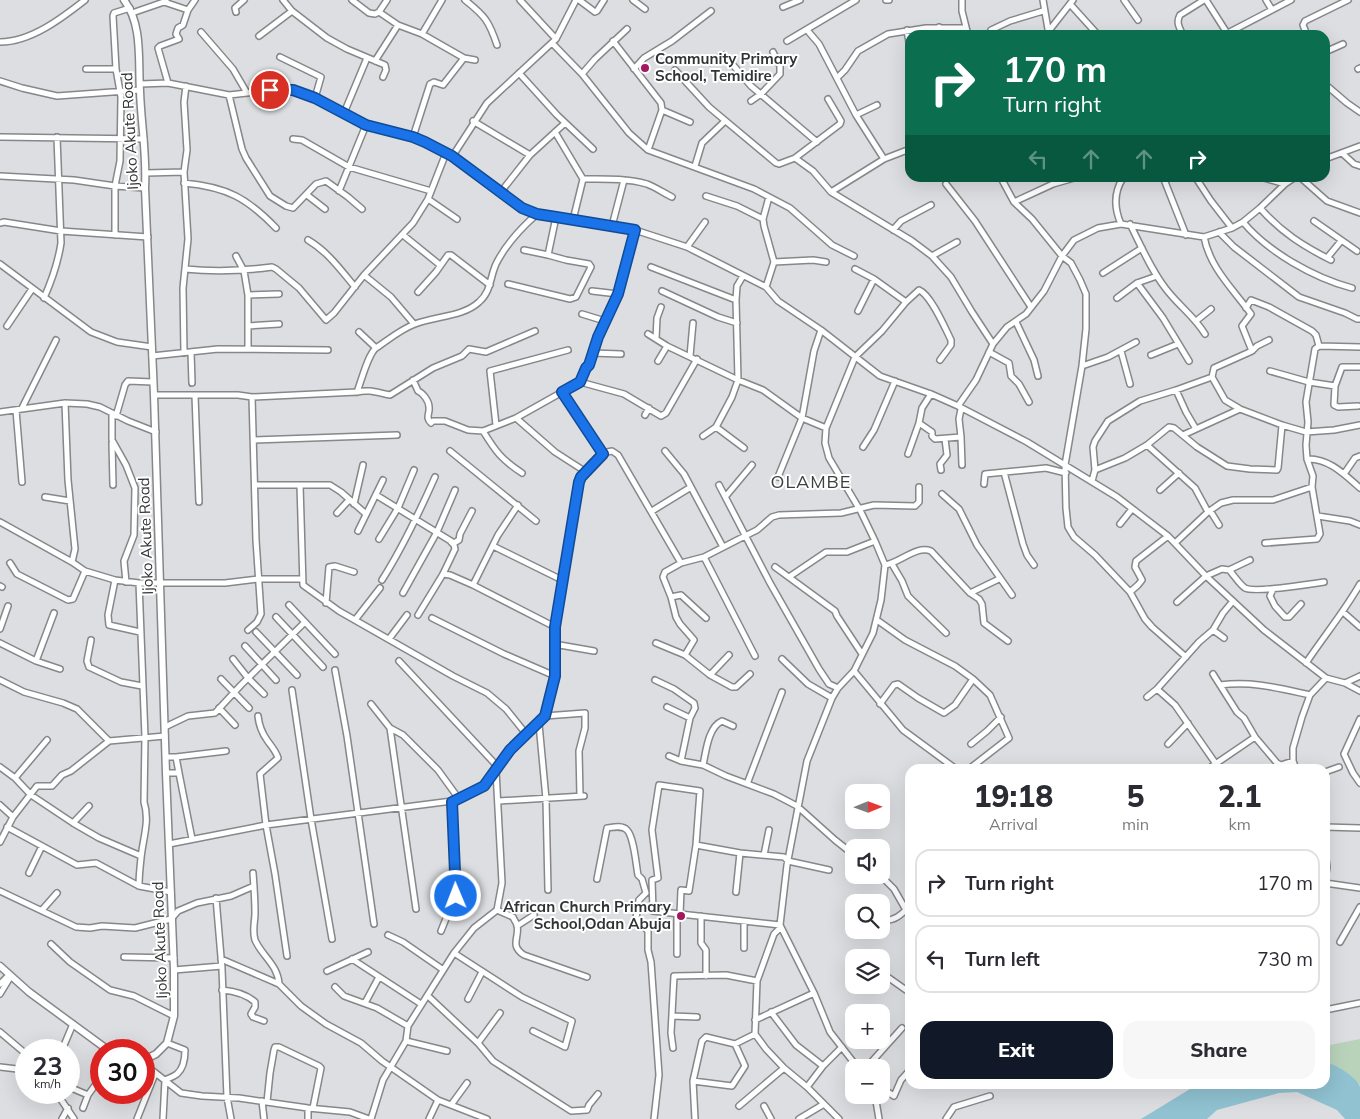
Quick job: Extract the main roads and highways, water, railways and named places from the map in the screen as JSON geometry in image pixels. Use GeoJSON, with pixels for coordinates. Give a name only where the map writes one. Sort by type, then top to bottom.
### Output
{"type":"FeatureCollection","features":[{"type":"Feature","properties":{"kind":"main road","name":"Ijoko Akute Road"},"geometry":{"type":"LineString","coordinates":[[124,0],[131,11],[135,23],[146,173],[170,892],[174,958],[174,1016],[167,1043],[155,1054]]}},
{"type":"Feature","properties":{"kind":"main road"},"geometry":{"type":"LineString","coordinates":[[0,966],[35,996],[93,1039]]}},
{"type":"Feature","properties":{"kind":"water"},"geometry":{"type":"Polygon","coordinates":[[[1330,1063],[1345,1071],[1355,1079],[1360,1087],[1360,1119],[1345,1119],[1337,1110],[1297,1092],[1279,1093],[1217,1110],[1207,1119],[1141,1119],[1190,1089],[1330,1089],[1330,1063]]]}},
{"type":"Feature","properties":{"kind":"place","name":"Community Primary School, Temidire"},"geometry":{"type":"Point","coordinates":[645,68]}},
{"type":"Feature","properties":{"kind":"place","name":"African Church Primary School,Odan Abuja"},"geometry":{"type":"Point","coordinates":[681,916]}},
{"type":"Feature","properties":{"kind":"district","name":"OLAMBE"},"geometry":{"type":"Point","coordinates":[811,482]}}]}
